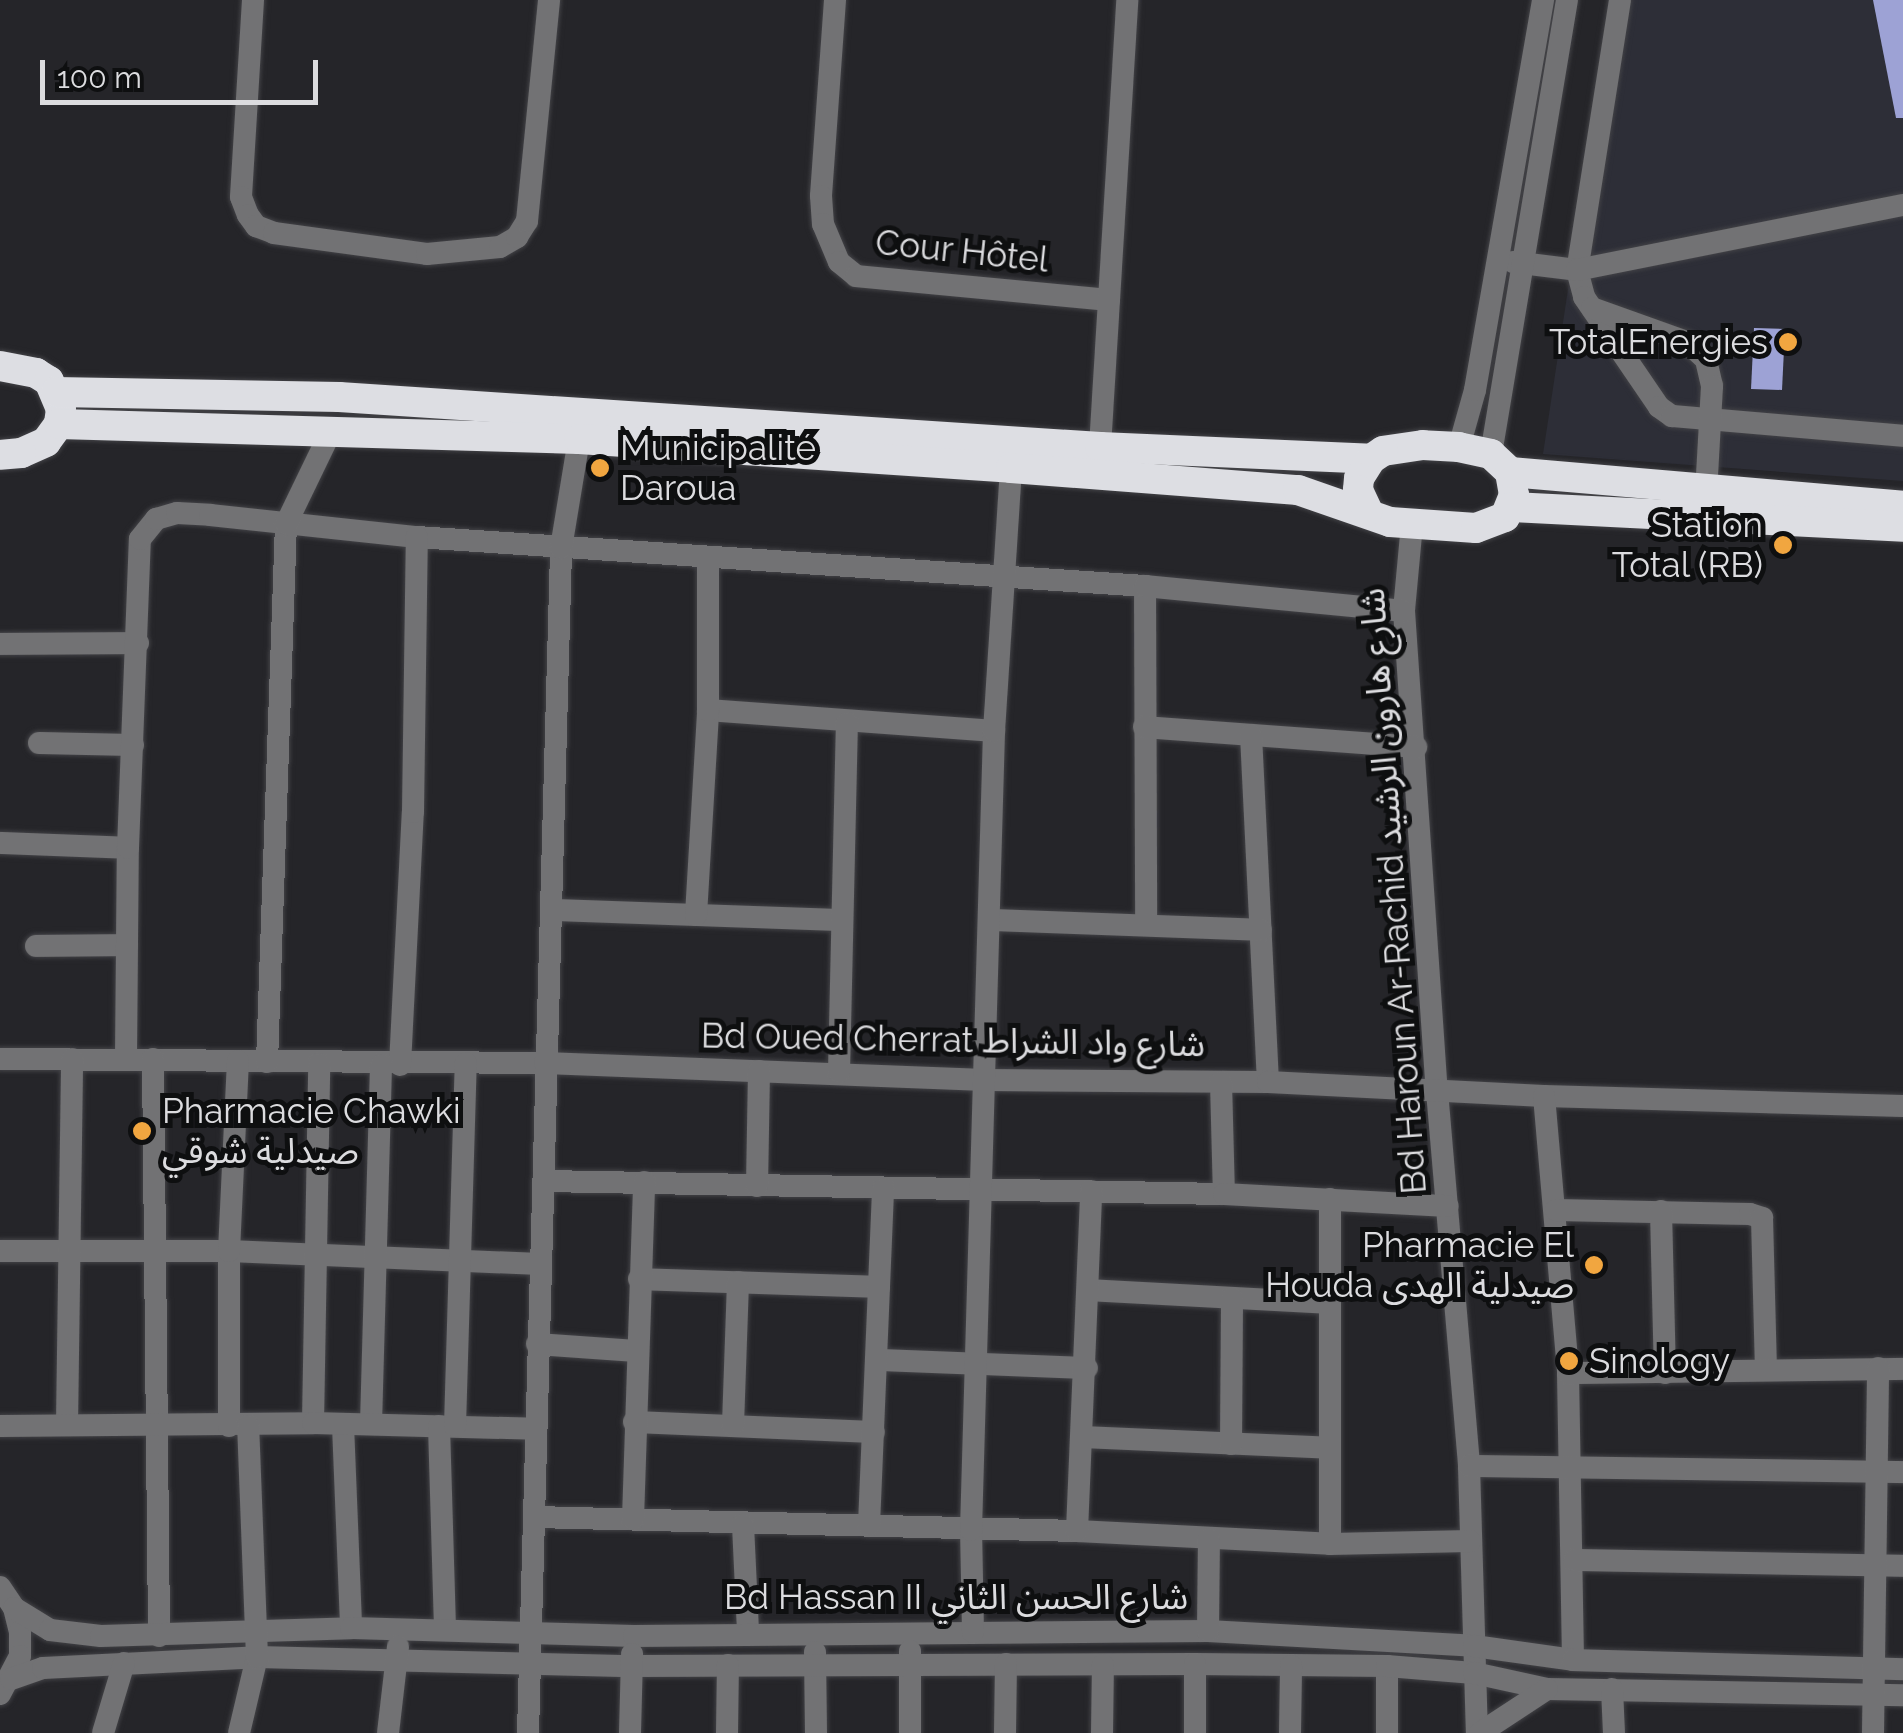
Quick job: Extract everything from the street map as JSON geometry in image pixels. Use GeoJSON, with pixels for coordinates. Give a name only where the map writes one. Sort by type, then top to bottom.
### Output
{"type":"FeatureCollection","features":[{"type":"Feature","properties":{"kind":"highway"},"geometry":{"type":"LineString","coordinates":[[0,366],[36,373],[56,392],[59,424]]}},
{"type":"Feature","properties":{"kind":"highway"},"geometry":{"type":"LineString","coordinates":[[56,392],[339,397],[1100,448],[1372,458],[1395,448],[1459,447],[1501,463],[1706,492],[1903,506]]}},
{"type":"Feature","properties":{"kind":"highway"},"geometry":{"type":"LineString","coordinates":[[0,454],[34,449],[59,424],[580,439],[1298,490],[1390,522],[1487,527],[1506,517],[1512,506],[1501,463]]}},
{"type":"Feature","properties":{"kind":"highway"},"geometry":{"type":"LineString","coordinates":[[1368,512],[1358,490],[1359,478],[1372,458]]}},
{"type":"Feature","properties":{"kind":"highway"},"geometry":{"type":"LineString","coordinates":[[1512,506],[1903,527]]}},
{"type":"Feature","properties":{"kind":"street"},"geometry":{"type":"LineString","coordinates":[[253,0],[241,197],[248,215],[256,226],[274,233],[428,254],[500,247],[517,238],[527,221],[549,0]]}},
{"type":"Feature","properties":{"kind":"street","name":"Cour Hôtel"},"geometry":{"type":"LineString","coordinates":[[836,0],[821,196],[823,224],[839,262],[856,276],[1109,300]]}},
{"type":"Feature","properties":{"kind":"street"},"geometry":{"type":"LineString","coordinates":[[1100,448],[1127,0]]}},
{"type":"Feature","properties":{"kind":"street"},"geometry":{"type":"LineString","coordinates":[[1459,447],[1475,390],[1543,0]]}},
{"type":"Feature","properties":{"kind":"street"},"geometry":{"type":"LineString","coordinates":[[1501,463],[1496,407],[1520,301],[1566,0]]}},
{"type":"Feature","properties":{"kind":"street"},"geometry":{"type":"LineString","coordinates":[[1620,0],[1577,270],[1592,308],[1659,407],[1679,418],[1903,436]]}},
{"type":"Feature","properties":{"kind":"street"},"geometry":{"type":"LineString","coordinates":[[1498,260],[1577,270],[1903,205]]}},
{"type":"Feature","properties":{"kind":"street"},"geometry":{"type":"LineString","coordinates":[[1492,296],[1520,301]]}},
{"type":"Feature","properties":{"kind":"street"},"geometry":{"type":"LineString","coordinates":[[1592,308],[1698,350],[1711,372],[1712,421],[1706,492]]}},
{"type":"Feature","properties":{"kind":"street"},"geometry":{"type":"LineString","coordinates":[[267,1062],[286,524],[332,431]]}},
{"type":"Feature","properties":{"kind":"street"},"geometry":{"type":"LineString","coordinates":[[528,1733],[561,548],[580,439]]}},
{"type":"Feature","properties":{"kind":"street"},"geometry":{"type":"LineString","coordinates":[[973,1632],[971,1530],[994,730],[1011,468]]}},
{"type":"Feature","properties":{"kind":"street"},"geometry":{"type":"LineString","coordinates":[[126,1058],[128,848],[140,540],[156,518],[177,513],[417,537],[1145,586],[1404,611]]}},
{"type":"Feature","properties":{"kind":"street","name":"Bd Haroun Ar-Rachid شارع هارون الرشيد"},"geometry":{"type":"LineString","coordinates":[[1412,524],[1404,611],[1437,1091],[1469,1466],[1478,1733]]}},
{"type":"Feature","properties":{"kind":"street"},"geometry":{"type":"LineString","coordinates":[[371,1424],[390,1065],[413,812],[417,537]]}},
{"type":"Feature","properties":{"kind":"street"},"geometry":{"type":"LineString","coordinates":[[696,914],[708,710],[708,556]]}},
{"type":"Feature","properties":{"kind":"street"},"geometry":{"type":"LineString","coordinates":[[1145,586],[1146,923]]}},
{"type":"Feature","properties":{"kind":"street"},"geometry":{"type":"LineString","coordinates":[[0,644],[138,643]]}},
{"type":"Feature","properties":{"kind":"street"},"geometry":{"type":"LineString","coordinates":[[708,710],[847,723],[994,730]]}},
{"type":"Feature","properties":{"kind":"street"},"geometry":{"type":"LineString","coordinates":[[839,1072],[847,723]]}},
{"type":"Feature","properties":{"kind":"street"},"geometry":{"type":"LineString","coordinates":[[1144,727],[1416,747]]}},
{"type":"Feature","properties":{"kind":"street"},"geometry":{"type":"LineString","coordinates":[[1251,736],[1268,1082]]}},
{"type":"Feature","properties":{"kind":"street"},"geometry":{"type":"LineString","coordinates":[[38,743],[133,745]]}},
{"type":"Feature","properties":{"kind":"street"},"geometry":{"type":"LineString","coordinates":[[0,844],[128,848]]}},
{"type":"Feature","properties":{"kind":"street"},"geometry":{"type":"LineString","coordinates":[[552,910],[842,920]]}},
{"type":"Feature","properties":{"kind":"street"},"geometry":{"type":"LineString","coordinates":[[990,920],[1260,930]]}},
{"type":"Feature","properties":{"kind":"street"},"geometry":{"type":"LineString","coordinates":[[36,946],[127,946]]}},
{"type":"Feature","properties":{"kind":"street"},"geometry":{"type":"LineString","coordinates":[[67,1425],[72,1058]]}},
{"type":"Feature","properties":{"kind":"street","name":"Bd Oued Cherrat شارع واد الشراط"},"geometry":{"type":"LineString","coordinates":[[0,1059],[545,1064],[985,1080],[1268,1082],[1544,1096],[1903,1106]]}},
{"type":"Feature","properties":{"kind":"street"},"geometry":{"type":"LineString","coordinates":[[153,1059],[151,1252],[159,1636]]}},
{"type":"Feature","properties":{"kind":"street"},"geometry":{"type":"LineString","coordinates":[[238,1061],[229,1252],[238,1426],[257,1657],[239,1733]]}},
{"type":"Feature","properties":{"kind":"street"},"geometry":{"type":"LineString","coordinates":[[313,1422],[319,1064]]}},
{"type":"Feature","properties":{"kind":"street"},"geometry":{"type":"LineString","coordinates":[[445,1629],[447,1426],[459,1262],[466,1064]]}},
{"type":"Feature","properties":{"kind":"street"},"geometry":{"type":"LineString","coordinates":[[758,1186],[759,1072]]}},
{"type":"Feature","properties":{"kind":"street"},"geometry":{"type":"LineString","coordinates":[[1221,1082],[1224,1194]]}},
{"type":"Feature","properties":{"kind":"street"},"geometry":{"type":"LineString","coordinates":[[1544,1096],[1568,1373],[1574,1660]]}},
{"type":"Feature","properties":{"kind":"street"},"geometry":{"type":"LineString","coordinates":[[545,1181],[1224,1194],[1448,1206]]}},
{"type":"Feature","properties":{"kind":"street"},"geometry":{"type":"LineString","coordinates":[[633,1519],[644,1182]]}},
{"type":"Feature","properties":{"kind":"street"},"geometry":{"type":"LineString","coordinates":[[870,1525],[883,1189]]}},
{"type":"Feature","properties":{"kind":"street"},"geometry":{"type":"LineString","coordinates":[[1077,1531],[1091,1191]]}},
{"type":"Feature","properties":{"kind":"street"},"geometry":{"type":"LineString","coordinates":[[1330,1199],[1330,1544]]}},
{"type":"Feature","properties":{"kind":"street"},"geometry":{"type":"LineString","coordinates":[[1556,1210],[1750,1214],[1762,1218],[1766,1367]]}},
{"type":"Feature","properties":{"kind":"street"},"geometry":{"type":"LineString","coordinates":[[1661,1211],[1665,1373]]}},
{"type":"Feature","properties":{"kind":"street"},"geometry":{"type":"LineString","coordinates":[[0,1252],[229,1252],[540,1264]]}},
{"type":"Feature","properties":{"kind":"street"},"geometry":{"type":"LineString","coordinates":[[639,1279],[879,1287]]}},
{"type":"Feature","properties":{"kind":"street"},"geometry":{"type":"LineString","coordinates":[[733,1425],[738,1282]]}},
{"type":"Feature","properties":{"kind":"street"},"geometry":{"type":"LineString","coordinates":[[1089,1290],[1330,1304]]}},
{"type":"Feature","properties":{"kind":"street"},"geometry":{"type":"LineString","coordinates":[[1231,1444],[1232,1298]]}},
{"type":"Feature","properties":{"kind":"street"},"geometry":{"type":"LineString","coordinates":[[538,1344],[636,1351]]}},
{"type":"Feature","properties":{"kind":"street"},"geometry":{"type":"LineString","coordinates":[[879,1360],[1086,1368]]}},
{"type":"Feature","properties":{"kind":"street"},"geometry":{"type":"LineString","coordinates":[[1568,1373],[1766,1367],[1903,1368]]}},
{"type":"Feature","properties":{"kind":"street"},"geometry":{"type":"LineString","coordinates":[[1873,1733],[1878,1368]]}},
{"type":"Feature","properties":{"kind":"street"},"geometry":{"type":"LineString","coordinates":[[0,1426],[238,1426],[313,1422],[536,1430]]}},
{"type":"Feature","properties":{"kind":"street"},"geometry":{"type":"LineString","coordinates":[[634,1422],[874,1432]]}},
{"type":"Feature","properties":{"kind":"street"},"geometry":{"type":"LineString","coordinates":[[343,1425],[351,1628]]}},
{"type":"Feature","properties":{"kind":"street"},"geometry":{"type":"LineString","coordinates":[[1082,1437],[1330,1448]]}},
{"type":"Feature","properties":{"kind":"street"},"geometry":{"type":"LineString","coordinates":[[1469,1466],[1903,1472]]}},
{"type":"Feature","properties":{"kind":"street"},"geometry":{"type":"LineString","coordinates":[[535,1518],[1077,1531],[1330,1544],[1470,1541]]}},
{"type":"Feature","properties":{"kind":"street"},"geometry":{"type":"LineString","coordinates":[[743,1525],[748,1633]]}},
{"type":"Feature","properties":{"kind":"street"},"geometry":{"type":"LineString","coordinates":[[1208,1631],[1209,1539]]}},
{"type":"Feature","properties":{"kind":"street"},"geometry":{"type":"LineString","coordinates":[[1574,1560],[1903,1566]]}},
{"type":"Feature","properties":{"kind":"street"},"geometry":{"type":"LineString","coordinates":[[0,1587],[14,1608],[20,1632],[20,1656],[6,1687]]}},
{"type":"Feature","properties":{"kind":"street","name":"Bd Hassan II شارع الحسن الثاني"},"geometry":{"type":"LineString","coordinates":[[14,1608],[50,1630],[159,1636],[351,1628],[634,1636],[1208,1631],[1474,1646],[1574,1660],[1903,1669]]}},
{"type":"Feature","properties":{"kind":"street"},"geometry":{"type":"LineString","coordinates":[[388,1733],[398,1629]]}},
{"type":"Feature","properties":{"kind":"street"},"geometry":{"type":"LineString","coordinates":[[910,1633],[910,1733]]}},
{"type":"Feature","properties":{"kind":"street"},"geometry":{"type":"LineString","coordinates":[[814,1634],[816,1733]]}},
{"type":"Feature","properties":{"kind":"street"},"geometry":{"type":"LineString","coordinates":[[630,1733],[634,1636]]}},
{"type":"Feature","properties":{"kind":"street","name":"Bd Hassan II شارع الحسن الثاني"},"geometry":{"type":"LineString","coordinates":[[6,1687],[43,1668],[257,1657],[632,1666],[910,1662],[1386,1666],[1474,1674],[1546,1689],[1903,1695]]}},
{"type":"Feature","properties":{"kind":"street"},"geometry":{"type":"LineString","coordinates":[[103,1733],[124,1663]]}},
{"type":"Feature","properties":{"kind":"street"},"geometry":{"type":"LineString","coordinates":[[1005,1733],[1006,1664]]}},
{"type":"Feature","properties":{"kind":"street"},"geometry":{"type":"LineString","coordinates":[[1194,1733],[1195,1664]]}},
{"type":"Feature","properties":{"kind":"street"},"geometry":{"type":"LineString","coordinates":[[727,1733],[728,1665]]}},
{"type":"Feature","properties":{"kind":"street"},"geometry":{"type":"LineString","coordinates":[[1102,1665],[1102,1733]]}},
{"type":"Feature","properties":{"kind":"street"},"geometry":{"type":"LineString","coordinates":[[1290,1733],[1291,1666]]}},
{"type":"Feature","properties":{"kind":"street"},"geometry":{"type":"LineString","coordinates":[[1386,1666],[1387,1733]]}},
{"type":"Feature","properties":{"kind":"street"},"geometry":{"type":"LineString","coordinates":[[1478,1733],[1546,1689]]}},
{"type":"Feature","properties":{"kind":"street"},"geometry":{"type":"LineString","coordinates":[[1612,1689],[1614,1733]]}},
{"type":"Feature","properties":{"kind":"shaded area"},"geometry":{"type":"Polygon","coordinates":[[[1612,0],[1903,0],[1903,481],[1543,454],[1612,0]]]}},
{"type":"Feature","properties":{"kind":"building"},"geometry":{"type":"Polygon","coordinates":[[[1873,0],[1903,0],[1903,118],[1896,118],[1873,0]]]}},
{"type":"Feature","properties":{"kind":"building"},"geometry":{"type":"Polygon","coordinates":[[[1754,328],[1785,329],[1782,390],[1751,389],[1754,328]]]}},
{"type":"Feature","properties":{"kind":"place","name":"TotalEnergies"},"geometry":{"type":"Point","coordinates":[1788,342]}},
{"type":"Feature","properties":{"kind":"place","name":"Municipalité Daroua"},"geometry":{"type":"Point","coordinates":[600,468]}},
{"type":"Feature","properties":{"kind":"place","name":"Station Total (RB)"},"geometry":{"type":"Point","coordinates":[1783,545]}},
{"type":"Feature","properties":{"kind":"place","name":"Pharmacie Chawki صيدلية شوقي"},"geometry":{"type":"Point","coordinates":[142,1131]}},
{"type":"Feature","properties":{"kind":"place","name":"Pharmacie El Houda صيدلية الهدى"},"geometry":{"type":"Point","coordinates":[1594,1265]}},
{"type":"Feature","properties":{"kind":"place","name":"Sinology"},"geometry":{"type":"Point","coordinates":[1569,1361]}}]}
